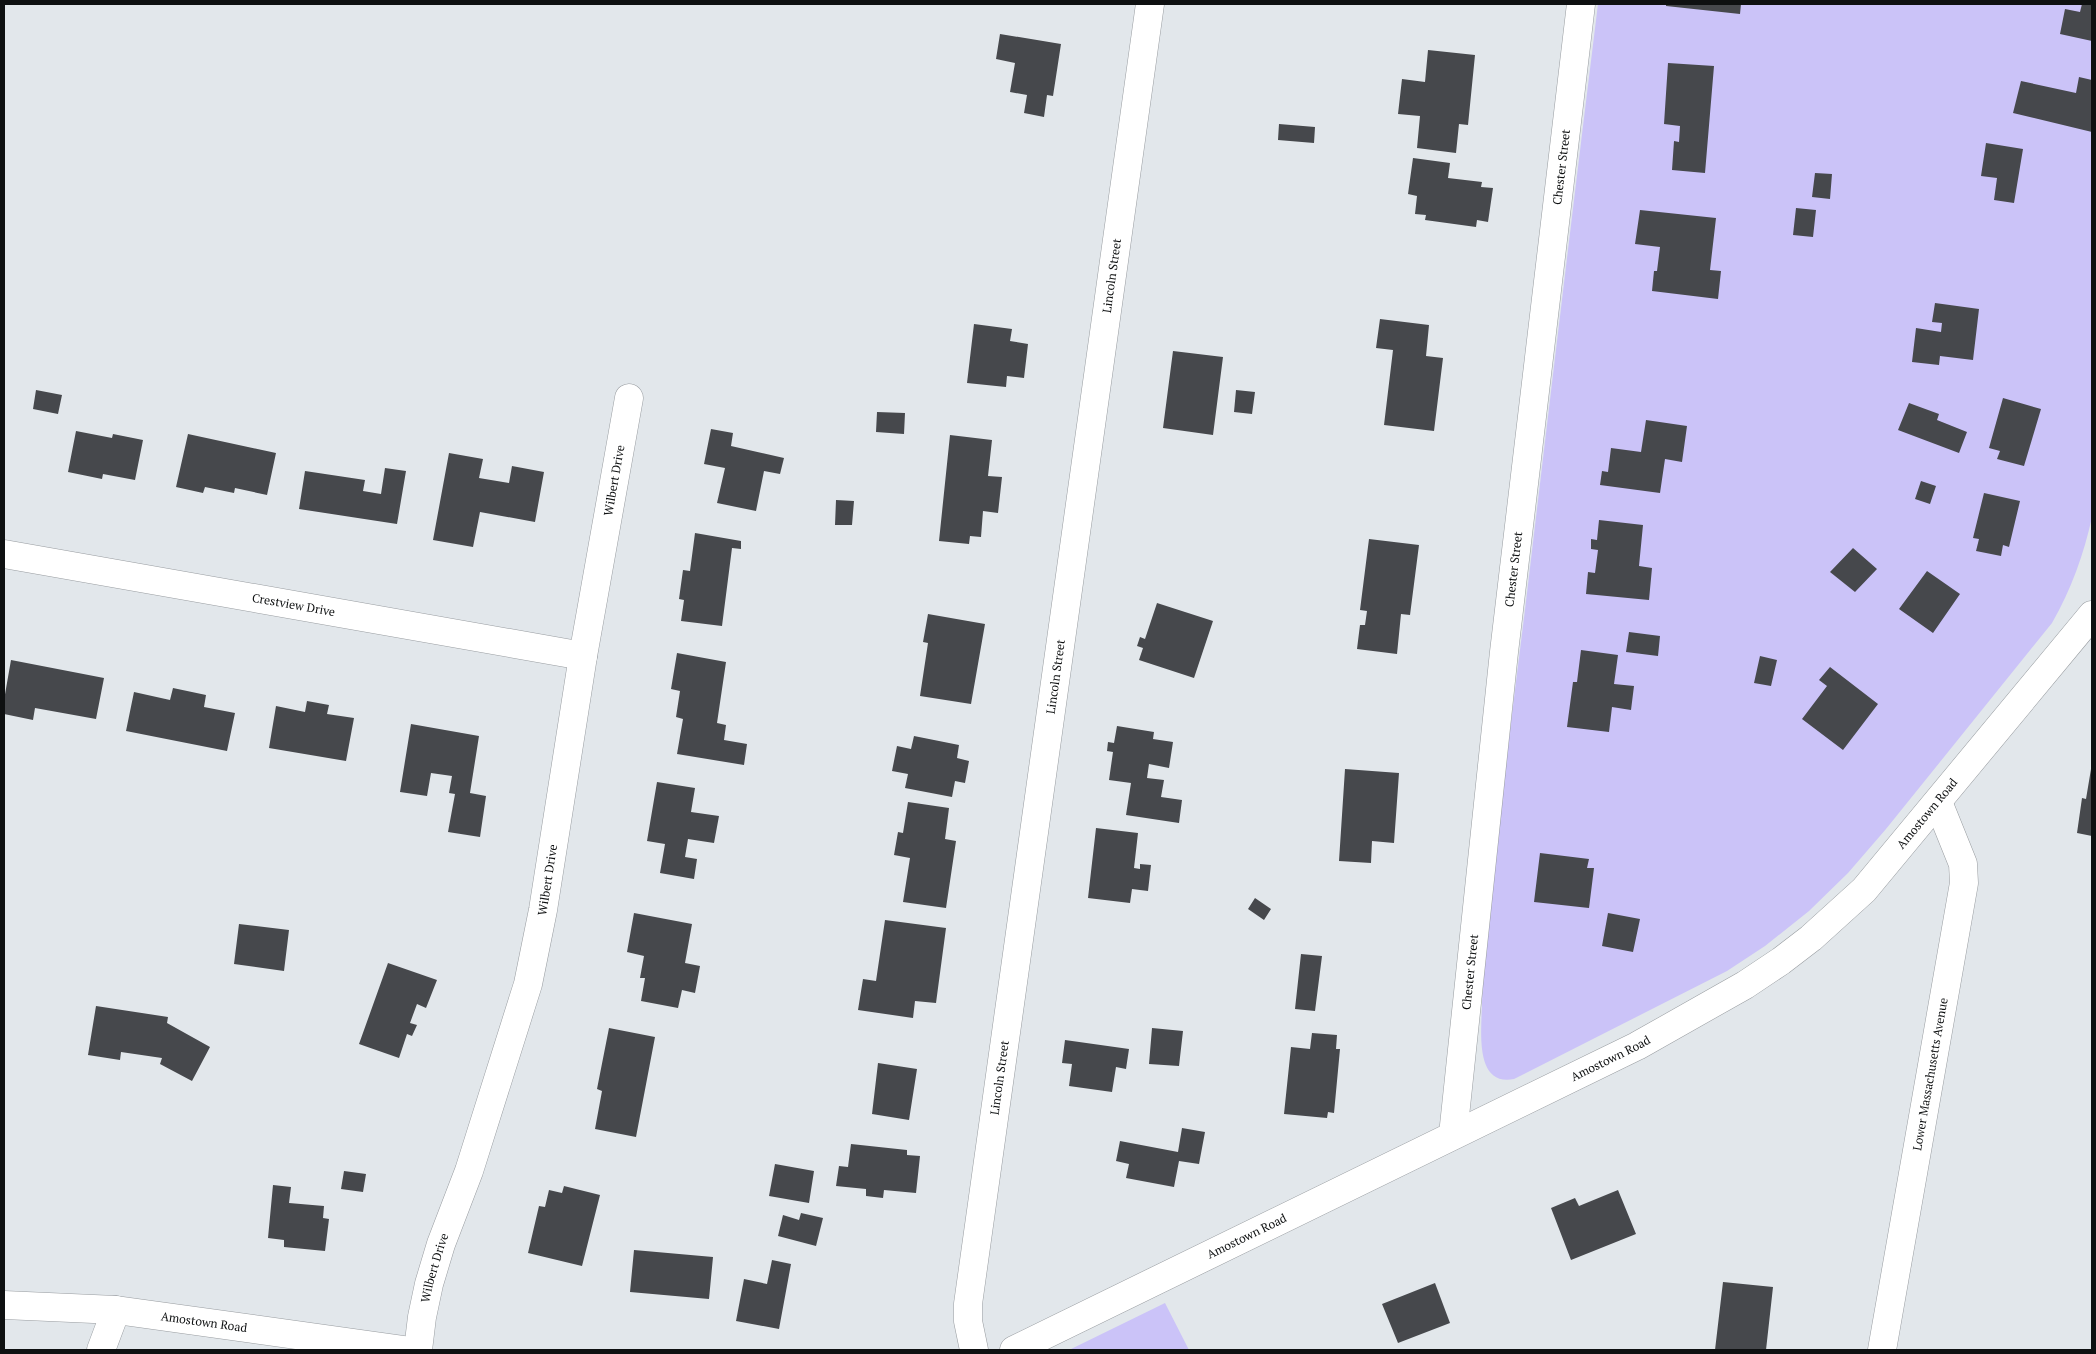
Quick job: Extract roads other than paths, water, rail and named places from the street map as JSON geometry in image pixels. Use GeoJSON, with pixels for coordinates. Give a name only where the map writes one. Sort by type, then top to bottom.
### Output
{"type":"FeatureCollection","features":[{"type":"Feature","properties":{"kind":"street","name":"Lincoln Street"},"geometry":{"type":"LineString","coordinates":[[974,1350],[968,1321],[968,1304],[1150,4]]}},
{"type":"Feature","properties":{"kind":"street","name":"Chester Street"},"geometry":{"type":"LineString","coordinates":[[1453,1135],[1502,662],[1581,4]]}},
{"type":"Feature","properties":{"kind":"street","name":"Wilbert Drive"},"geometry":{"type":"LineString","coordinates":[[418,1350],[429,1284],[441,1244],[469,1171],[528,984],[543,910],[583,656],[629,398]]}},
{"type":"Feature","properties":{"kind":"street","name":"Crestview Drive"},"geometry":{"type":"LineString","coordinates":[[4,554],[583,656]]}},
{"type":"Feature","properties":{"kind":"street","name":"Amostown Road"},"geometry":{"type":"LineString","coordinates":[[1014,1350],[1637,1046],[1744,985],[1781,961],[1811,938],[1864,890],[2092,615]]}},
{"type":"Feature","properties":{"kind":"street","name":"Lower Massachusetts Avenue"},"geometry":{"type":"LineString","coordinates":[[1882,1350],[1964,883],[1963,864],[1938,802]]}},
{"type":"Feature","properties":{"kind":"street","name":"Amostown Road"},"geometry":{"type":"LineString","coordinates":[[4,1305],[116,1310],[404,1350]]}},
{"type":"Feature","properties":{"kind":"street"},"geometry":{"type":"LineString","coordinates":[[100,1350],[116,1310]]}}]}
